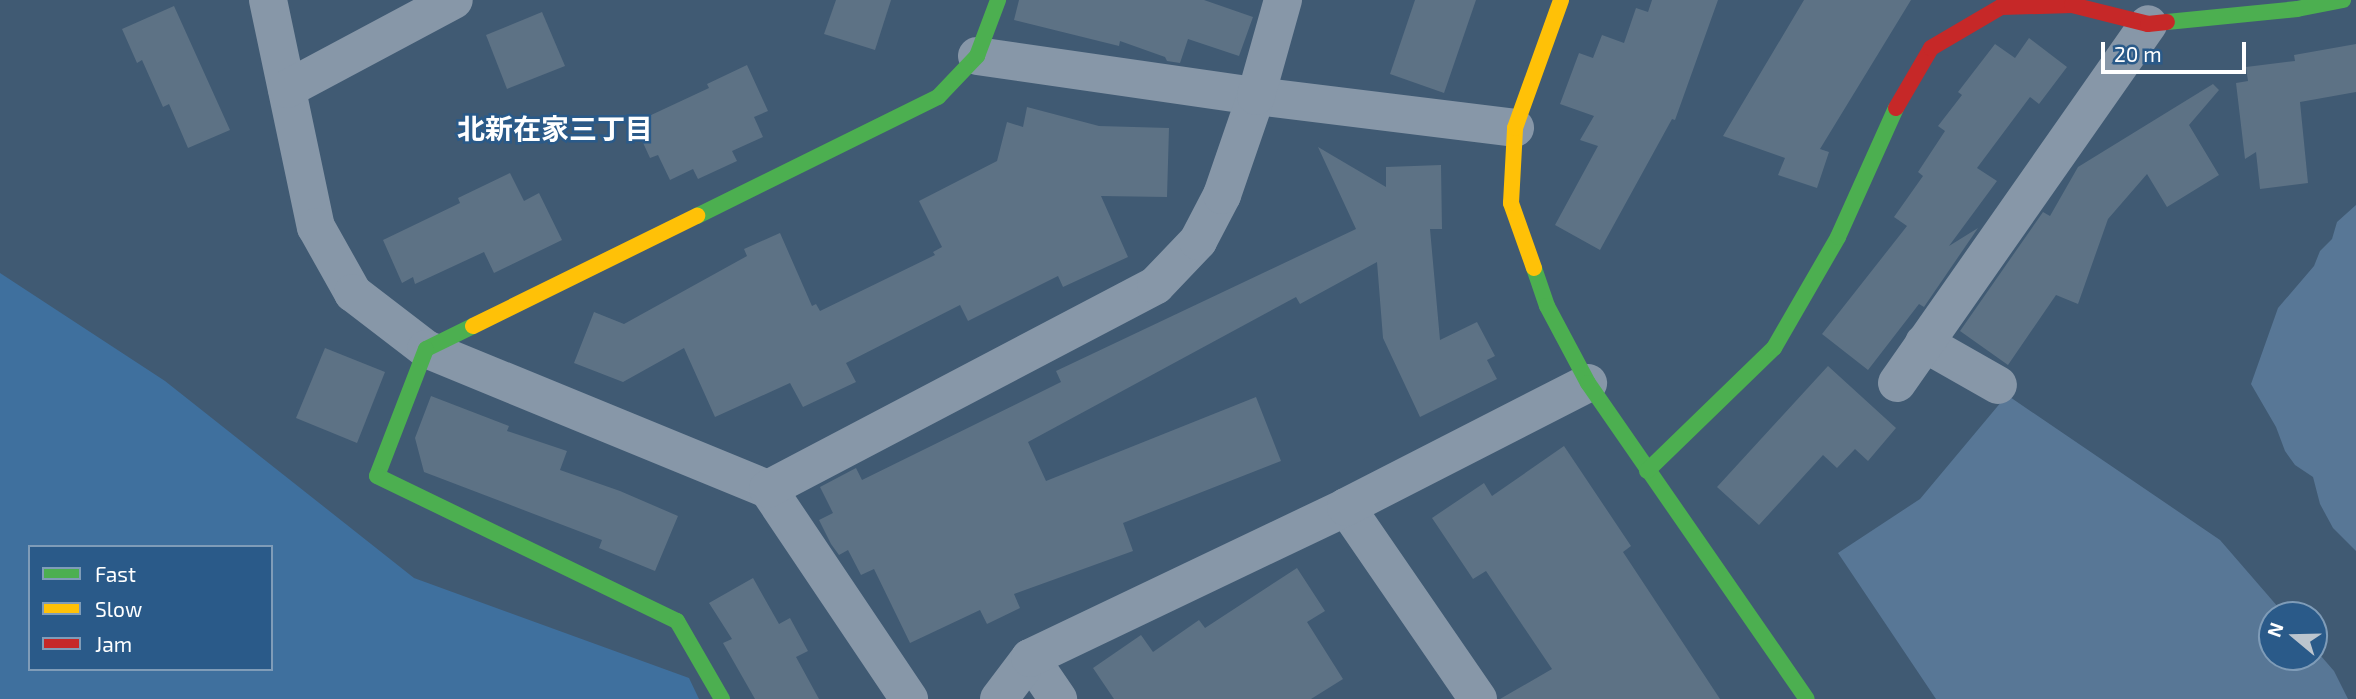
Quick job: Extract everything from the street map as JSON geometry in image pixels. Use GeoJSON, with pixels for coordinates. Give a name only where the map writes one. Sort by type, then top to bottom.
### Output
{"type":"FeatureCollection","features":[{"type":"Feature","properties":{"kind":"street"},"geometry":{"type":"LineString","coordinates":[[268,0],[316,228],[354,293],[426,349],[768,489],[909,699]]}},
{"type":"Feature","properties":{"kind":"street"},"geometry":{"type":"LineString","coordinates":[[287,89],[454,0]]}},
{"type":"Feature","properties":{"kind":"street"},"geometry":{"type":"LineString","coordinates":[[722,699],[677,621],[377,476],[426,349],[938,97],[976,56],[998,0]]}},
{"type":"Feature","properties":{"kind":"street"},"geometry":{"type":"LineString","coordinates":[[768,489],[1156,285],[1198,241],[1222,195],[1256,96],[1283,0]]}},
{"type":"Feature","properties":{"kind":"street"},"geometry":{"type":"LineString","coordinates":[[1561,0],[1515,128],[1511,203],[1547,306],[1588,383],[1807,699]]}},
{"type":"Feature","properties":{"kind":"street"},"geometry":{"type":"LineString","coordinates":[[1647,471],[1774,348],[1838,237],[1897,104],[1931,48],[2001,7],[2072,5],[2148,24],[2297,9],[2343,0]]}},
{"type":"Feature","properties":{"kind":"street"},"geometry":{"type":"LineString","coordinates":[[1897,383],[2148,24]]}},
{"type":"Feature","properties":{"kind":"street"},"geometry":{"type":"LineString","coordinates":[[976,56],[1256,96],[1515,128]]}},
{"type":"Feature","properties":{"kind":"street"},"geometry":{"type":"LineString","coordinates":[[1924,343],[1998,385]]}},
{"type":"Feature","properties":{"kind":"street"},"geometry":{"type":"LineString","coordinates":[[999,699],[1030,658],[1346,507],[1588,383]]}},
{"type":"Feature","properties":{"kind":"street"},"geometry":{"type":"LineString","coordinates":[[1346,507],[1478,699]]}},
{"type":"Feature","properties":{"kind":"street"},"geometry":{"type":"LineString","coordinates":[[1030,658],[1058,699]]}},
{"type":"Feature","properties":{"kind":"shaded area"},"geometry":{"type":"Polygon","coordinates":[[[2356,205],[2356,551],[2333,528],[2320,504],[2313,477],[2295,465],[2285,451],[2276,427],[2251,384],[2278,308],[2314,266],[2320,251],[2332,239],[2337,222],[2356,205]]]}},
{"type":"Feature","properties":{"kind":"shaded area"},"geometry":{"type":"Polygon","coordinates":[[[0,273],[165,381],[414,578],[689,678],[699,699],[0,699],[0,273]]]}},
{"type":"Feature","properties":{"kind":"shaded area"},"geometry":{"type":"Polygon","coordinates":[[[2007,395],[2220,540],[2273,601],[2258,601],[2258,671],[2328,671],[2328,664],[2348,699],[1936,699],[1838,553],[1920,499],[2007,395]]]}},
{"type":"Feature","properties":{"kind":"building"},"geometry":{"type":"Polygon","coordinates":[[[836,0],[891,0],[875,50],[824,34],[836,0]]]}},
{"type":"Feature","properties":{"kind":"building"},"geometry":{"type":"Polygon","coordinates":[[[1019,0],[1204,0],[1253,17],[1239,56],[1188,39],[1180,63],[1167,61],[1165,57],[1120,41],[1119,46],[1014,20],[1019,0]]]}},
{"type":"Feature","properties":{"kind":"building"},"geometry":{"type":"Polygon","coordinates":[[[1415,0],[1476,0],[1444,93],[1390,74],[1415,0]]]}},
{"type":"Feature","properties":{"kind":"building"},"geometry":{"type":"Polygon","coordinates":[[[1652,0],[1718,0],[1675,120],[1672,119],[1600,250],[1555,225],[1598,146],[1580,140],[1594,116],[1560,104],[1579,53],[1593,58],[1602,35],[1624,43],[1636,8],[1648,12],[1652,0]]]}},
{"type":"Feature","properties":{"kind":"building"},"geometry":{"type":"Polygon","coordinates":[[[1804,0],[1911,0],[1820,149],[1829,152],[1817,188],[1778,175],[1785,158],[1723,136],[1804,0]]]}},
{"type":"Feature","properties":{"kind":"building"},"geometry":{"type":"Polygon","coordinates":[[[174,6],[230,130],[188,148],[169,104],[163,107],[142,60],[137,63],[122,29],[174,6]]]}},
{"type":"Feature","properties":{"kind":"building"},"geometry":{"type":"Polygon","coordinates":[[[542,12],[565,66],[507,89],[486,35],[542,12]]]}},
{"type":"Feature","properties":{"kind":"building"},"geometry":{"type":"Polygon","coordinates":[[[2029,38],[2067,67],[2039,104],[2030,97],[1977,168],[1997,181],[1949,246],[1978,228],[1924,307],[1919,304],[1868,370],[1822,334],[1907,226],[1894,217],[1923,176],[1918,172],[1945,131],[1938,126],[1962,95],[1958,92],[1995,44],[2015,58],[2029,38]]]}},
{"type":"Feature","properties":{"kind":"building"},"geometry":{"type":"Polygon","coordinates":[[[2356,44],[2356,92],[2300,102],[2308,183],[2260,189],[2256,152],[2245,159],[2236,83],[2248,81],[2246,67],[2295,61],[2294,55],[2356,44]]]}},
{"type":"Feature","properties":{"kind":"building"},"geometry":{"type":"Polygon","coordinates":[[[747,65],[768,111],[754,117],[763,137],[732,151],[737,161],[698,179],[693,169],[670,180],[658,155],[650,158],[634,123],[709,88],[707,84],[747,65]]]}},
{"type":"Feature","properties":{"kind":"building"},"geometry":{"type":"Polygon","coordinates":[[[2213,84],[2219,90],[2189,125],[2219,175],[2167,207],[2147,174],[2108,219],[2078,304],[2056,295],[2008,365],[1960,331],[2043,212],[2050,216],[2078,167],[2213,84]]]}},
{"type":"Feature","properties":{"kind":"building"},"geometry":{"type":"Polygon","coordinates":[[[1027,107],[1099,126],[1169,128],[1167,197],[1101,196],[1128,257],[1063,287],[1058,276],[968,321],[960,305],[846,363],[856,382],[803,407],[790,383],[715,417],[684,348],[623,382],[574,363],[594,312],[624,324],[747,256],[744,249],[780,233],[812,306],[816,304],[820,311],[935,255],[933,252],[942,247],[919,201],[997,161],[1007,122],[1023,127],[1027,107]]]}},
{"type":"Feature","properties":{"kind":"building"},"geometry":{"type":"Polygon","coordinates":[[[1318,147],[1386,187],[1386,167],[1441,165],[1442,229],[1430,229],[1440,340],[1477,322],[1495,356],[1487,360],[1497,379],[1420,417],[1383,338],[1377,262],[1300,304],[1296,297],[1028,442],[1046,481],[1256,397],[1281,461],[1123,523],[1133,551],[1014,594],[1020,608],[987,624],[980,610],[910,643],[874,569],[861,575],[848,550],[839,555],[831,544],[819,520],[833,513],[820,487],[856,468],[862,480],[1061,382],[1056,371],[1356,229],[1318,147]]]}},
{"type":"Feature","properties":{"kind":"building"},"geometry":{"type":"Polygon","coordinates":[[[510,173],[524,201],[539,193],[562,240],[494,273],[484,252],[415,284],[413,277],[402,283],[383,240],[460,203],[458,198],[510,173]]]}},
{"type":"Feature","properties":{"kind":"building"},"geometry":{"type":"Polygon","coordinates":[[[325,348],[385,372],[357,443],[296,418],[325,348]]]}},
{"type":"Feature","properties":{"kind":"building"},"geometry":{"type":"Polygon","coordinates":[[[1828,366],[1896,428],[1868,461],[1855,449],[1837,468],[1823,455],[1759,525],[1717,487],[1828,366]]]}},
{"type":"Feature","properties":{"kind":"building"},"geometry":{"type":"Polygon","coordinates":[[[431,396],[509,426],[507,431],[567,451],[560,470],[620,491],[678,516],[655,571],[599,548],[602,540],[424,472],[415,438],[431,396]]]}},
{"type":"Feature","properties":{"kind":"building"},"geometry":{"type":"Polygon","coordinates":[[[1564,446],[1631,546],[1623,552],[1720,699],[1500,699],[1552,669],[1486,571],[1473,579],[1432,518],[1484,483],[1492,496],[1564,446]]]}},
{"type":"Feature","properties":{"kind":"building"},"geometry":{"type":"Polygon","coordinates":[[[1297,568],[1325,611],[1307,622],[1343,679],[1311,699],[1114,699],[1093,668],[1141,635],[1153,652],[1199,620],[1205,628],[1297,568]]]}},
{"type":"Feature","properties":{"kind":"building"},"geometry":{"type":"Polygon","coordinates":[[[753,578],[779,624],[790,618],[808,651],[796,657],[819,699],[755,699],[723,643],[732,639],[709,603],[753,578]]]}},
{"type":"Feature","properties":{"kind":"traffic: fast"},"geometry":{"type":"LineString","coordinates":[[697,216],[938,97],[977,56],[998,0]]}},
{"type":"Feature","properties":{"kind":"traffic: fast"},"geometry":{"type":"LineString","coordinates":[[2167,22],[2297,9],[2343,0]]}},
{"type":"Feature","properties":{"kind":"traffic: fast"},"geometry":{"type":"LineString","coordinates":[[1647,471],[1774,348],[1838,237],[1896,108]]}},
{"type":"Feature","properties":{"kind":"traffic: fast"},"geometry":{"type":"LineString","coordinates":[[1534,268],[1547,306],[1588,383],[1807,699]]}},
{"type":"Feature","properties":{"kind":"traffic: fast"},"geometry":{"type":"LineString","coordinates":[[473,326],[426,349],[377,476],[677,621],[722,699]]}},
{"type":"Feature","properties":{"kind":"traffic: slow"},"geometry":{"type":"LineString","coordinates":[[1534,268],[1511,203],[1515,128],[1561,0]]}},
{"type":"Feature","properties":{"kind":"traffic: slow"},"geometry":{"type":"LineString","coordinates":[[473,326],[697,216]]}},
{"type":"Feature","properties":{"kind":"traffic: jam"},"geometry":{"type":"LineString","coordinates":[[1896,108],[1931,48],[2001,7],[2072,5],[2148,24],[2167,22]]}},
{"type":"Feature","properties":{"kind":"district","name":"北新在家三丁目"},"geometry":{"type":"Point","coordinates":[555,128]}}]}
